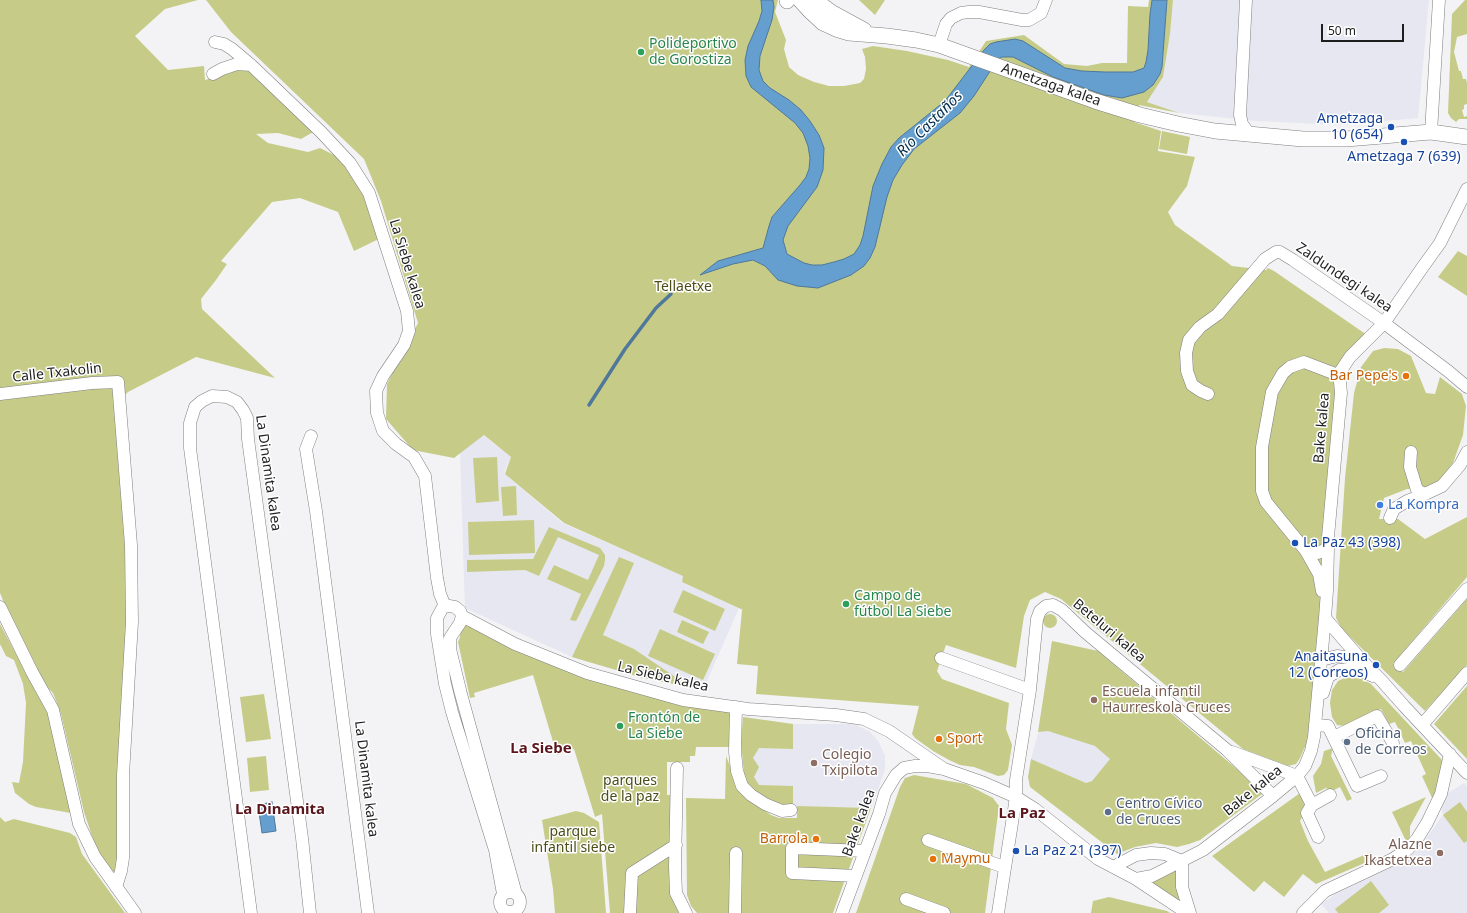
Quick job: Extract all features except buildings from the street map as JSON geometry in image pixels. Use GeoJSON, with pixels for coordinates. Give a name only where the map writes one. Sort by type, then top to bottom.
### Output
{"type":"FeatureCollection","features":[{"type":"Feature","properties":{"kind":"street"},"geometry":{"type":"LineString","coordinates":[[791,0],[830,26],[849,33],[864,35],[874,34]]}},
{"type":"Feature","properties":{"kind":"street"},"geometry":{"type":"LineString","coordinates":[[809,0],[835,21],[874,34]]}},
{"type":"Feature","properties":{"kind":"street"},"geometry":{"type":"LineString","coordinates":[[815,0],[831,12],[858,28]]}},
{"type":"Feature","properties":{"kind":"street"},"geometry":{"type":"LineString","coordinates":[[939,46],[946,24],[951,18],[961,13],[979,12],[1029,20],[1041,13],[1046,0]]}},
{"type":"Feature","properties":{"kind":"street"},"geometry":{"type":"LineString","coordinates":[[1246,0],[1240,115],[1242,124],[1250,135]]}},
{"type":"Feature","properties":{"kind":"street"},"geometry":{"type":"LineString","coordinates":[[1431,132],[1439,0]]}},
{"type":"Feature","properties":{"kind":"street"},"geometry":{"type":"LineString","coordinates":[[1438,12],[1446,0]]}},
{"type":"Feature","properties":{"kind":"street","name":"Ametzaga kalea"},"geometry":{"type":"LineString","coordinates":[[874,34],[916,40],[939,46],[1140,115],[1178,124],[1250,135],[1303,140],[1346,139],[1431,132],[1467,137]]}},
{"type":"Feature","properties":{"kind":"street","name":"La Siebe kalea"},"geometry":{"type":"LineString","coordinates":[[215,42],[224,44],[251,64],[321,132],[350,163],[369,193],[407,311],[409,330],[404,345],[383,376],[376,391],[377,413],[383,431],[396,444],[414,457],[426,476],[437,578],[440,594],[445,606],[455,607],[460,611],[462,616],[515,644],[587,673],[683,700],[736,707],[836,714],[864,719],[889,731],[944,769]]}},
{"type":"Feature","properties":{"kind":"street"},"geometry":{"type":"LineString","coordinates":[[213,74],[237,64],[251,64]]}},
{"type":"Feature","properties":{"kind":"street"},"geometry":{"type":"LineString","coordinates":[[1228,132],[1234,127],[1240,115]]}},
{"type":"Feature","properties":{"kind":"street"},"geometry":{"type":"LineString","coordinates":[[1338,375],[1350,357],[1384,323],[1440,243],[1467,189]]}},
{"type":"Feature","properties":{"kind":"street","name":"Zaldundegi kalea"},"geometry":{"type":"LineString","coordinates":[[1208,394],[1192,385],[1188,371],[1186,353],[1189,340],[1200,327],[1218,314],[1265,259],[1276,252],[1280,252],[1384,323],[1467,387]]}},
{"type":"Feature","properties":{"kind":"street","name":"Bake kalea"},"geometry":{"type":"LineString","coordinates":[[842,913],[885,793],[896,775],[904,768],[927,766],[944,769],[991,785],[1016,797],[1044,816],[1098,858],[1136,879],[1152,876],[1203,850],[1273,796],[1305,766],[1311,751],[1316,719],[1325,612],[1328,537],[1340,382],[1338,375],[1304,362],[1290,367],[1283,373],[1272,392],[1262,448],[1262,491],[1266,502],[1306,551],[1319,574],[1325,612]]}},
{"type":"Feature","properties":{"kind":"street","name":"Calle Txakolin"},"geometry":{"type":"LineString","coordinates":[[0,394],[92,383],[118,382],[131,545],[132,622],[123,775],[123,858],[121,871],[116,886]]}},
{"type":"Feature","properties":{"kind":"street","name":"La Dinamita kalea"},"geometry":{"type":"LineString","coordinates":[[251,913],[190,448],[190,423],[195,407],[202,401],[212,396],[227,397],[237,402],[247,418],[248,439],[310,913]]}},
{"type":"Feature","properties":{"kind":"street","name":"La Dinamita kalea"},"geometry":{"type":"LineString","coordinates":[[311,436],[306,449],[316,511],[368,913]]}},
{"type":"Feature","properties":{"kind":"street"},"geometry":{"type":"LineString","coordinates":[[1411,452],[1410,467],[1417,490],[1425,494]]}},
{"type":"Feature","properties":{"kind":"street"},"geometry":{"type":"LineString","coordinates":[[1390,518],[1394,509],[1442,486],[1460,465],[1467,452]]}},
{"type":"Feature","properties":{"kind":"street"},"geometry":{"type":"LineString","coordinates":[[1306,551],[1318,553],[1328,548]]}},
{"type":"Feature","properties":{"kind":"street"},"geometry":{"type":"LineString","coordinates":[[1400,665],[1467,589]]}},
{"type":"Feature","properties":{"kind":"street","name":"Beteluri kalea"},"geometry":{"type":"LineString","coordinates":[[1016,797],[1016,780],[1030,690],[1037,619],[1040,612],[1046,606],[1053,605],[1062,610],[1085,632],[1227,750],[1273,796]]}},
{"type":"Feature","properties":{"kind":"street"},"geometry":{"type":"LineString","coordinates":[[445,606],[436,618],[445,684],[452,712],[495,850],[504,894]]}},
{"type":"Feature","properties":{"kind":"street"},"geometry":{"type":"LineString","coordinates":[[0,608],[53,710],[80,824],[95,857],[135,913]]}},
{"type":"Feature","properties":{"kind":"street"},"geometry":{"type":"LineString","coordinates":[[1325,612],[1363,662],[1467,773]]}},
{"type":"Feature","properties":{"kind":"street"},"geometry":{"type":"LineString","coordinates":[[462,616],[460,623],[450,638],[450,649],[516,894],[519,899],[514,911],[505,910],[500,906],[500,899],[504,894],[510,892],[516,894]]}},
{"type":"Feature","properties":{"kind":"street"},"geometry":{"type":"LineString","coordinates":[[1321,660],[1337,656],[1352,658],[1363,662]]}},
{"type":"Feature","properties":{"kind":"street"},"geometry":{"type":"LineString","coordinates":[[941,658],[1030,690]]}},
{"type":"Feature","properties":{"kind":"street"},"geometry":{"type":"LineString","coordinates":[[1321,660],[1340,670]]}},
{"type":"Feature","properties":{"kind":"street"},"geometry":{"type":"LineString","coordinates":[[1381,680],[1364,672],[1351,669],[1340,670],[1328,678],[1316,719],[1328,726],[1357,786],[1381,776]]}},
{"type":"Feature","properties":{"kind":"street"},"geometry":{"type":"LineString","coordinates":[[1422,725],[1467,673]]}},
{"type":"Feature","properties":{"kind":"street"},"geometry":{"type":"LineString","coordinates":[[736,707],[734,752],[737,771],[742,786],[751,795],[765,804],[782,811],[791,810]]}},
{"type":"Feature","properties":{"kind":"street"},"geometry":{"type":"LineString","coordinates":[[1334,737],[1377,716],[1393,743]]}},
{"type":"Feature","properties":{"kind":"street","name":"Beteluri kalea"},"geometry":{"type":"LineString","coordinates":[[1227,750],[1296,776]]}},
{"type":"Feature","properties":{"kind":"street"},"geometry":{"type":"LineString","coordinates":[[1304,913],[1326,891],[1391,860],[1407,850],[1417,839],[1427,823],[1440,794],[1450,754]]}},
{"type":"Feature","properties":{"kind":"street"},"geometry":{"type":"LineString","coordinates":[[678,768],[676,893],[686,913]]}},
{"type":"Feature","properties":{"kind":"street"},"geometry":{"type":"LineString","coordinates":[[1296,776],[1312,805]]}},
{"type":"Feature","properties":{"kind":"street"},"geometry":{"type":"LineString","coordinates":[[991,785],[1002,796],[1012,814]]}},
{"type":"Feature","properties":{"kind":"street"},"geometry":{"type":"LineString","coordinates":[[1318,837],[1307,813],[1312,805],[1330,795]]}},
{"type":"Feature","properties":{"kind":"street"},"geometry":{"type":"LineString","coordinates":[[998,913],[1012,814],[1016,797]]}},
{"type":"Feature","properties":{"kind":"street"},"geometry":{"type":"LineString","coordinates":[[1012,814],[1033,812],[1044,816]]}},
{"type":"Feature","properties":{"kind":"street"},"geometry":{"type":"LineString","coordinates":[[928,840],[1004,867]]}},
{"type":"Feature","properties":{"kind":"street"},"geometry":{"type":"LineString","coordinates":[[630,913],[632,873],[676,845]]}},
{"type":"Feature","properties":{"kind":"street"},"geometry":{"type":"LineString","coordinates":[[856,876],[792,873],[792,848],[865,851]]}},
{"type":"Feature","properties":{"kind":"street"},"geometry":{"type":"LineString","coordinates":[[735,913],[736,853]]}},
{"type":"Feature","properties":{"kind":"street"},"geometry":{"type":"LineString","coordinates":[[1117,869],[1136,855],[1151,853],[1165,854],[1182,861],[1182,887],[1190,913]]}},
{"type":"Feature","properties":{"kind":"street"},"geometry":{"type":"LineString","coordinates":[[1182,877],[1196,854]]}},
{"type":"Feature","properties":{"kind":"street","name":"Bake kalea"},"geometry":{"type":"LineString","coordinates":[[1117,869],[1162,870]]}},
{"type":"Feature","properties":{"kind":"street"},"geometry":{"type":"LineString","coordinates":[[1136,879],[1187,913]]}},
{"type":"Feature","properties":{"kind":"street"},"geometry":{"type":"LineString","coordinates":[[906,899],[944,913]]}},
{"type":"Feature","properties":{"kind":"shaded area"},"geometry":{"type":"Polygon","coordinates":[[[1173,0],[1429,0],[1418,118],[1339,125],[1256,121],[1179,113],[1147,102],[1163,77],[1170,34],[1173,0]]]}},
{"type":"Feature","properties":{"kind":"shaded area"},"geometry":{"type":"Polygon","coordinates":[[[483,435],[511,457],[504,473],[562,523],[684,576],[682,582],[739,608],[703,690],[643,678],[572,657],[465,608],[460,453],[483,435]]]}},
{"type":"Feature","properties":{"kind":"shaded area","name":"Escuela infantil Haurreskola Cruces"},"geometry":{"type":"Polygon","coordinates":[[[1052,641],[1098,651],[1148,713],[1092,781],[1086,783],[1031,759],[1040,726],[1052,641]]]}},
{"type":"Feature","properties":{"kind":"shaded area","name":"Colegio Txipilota"},"geometry":{"type":"Polygon","coordinates":[[[743,717],[793,724],[854,724],[870,732],[879,742],[885,756],[885,770],[871,808],[777,806],[745,784],[743,717]]]}},
{"type":"Feature","properties":{"kind":"shaded area","name":"Alazne Ikastetxea"},"geometry":{"type":"Polygon","coordinates":[[[1464,783],[1467,786],[1467,913],[1329,913],[1321,904],[1337,893],[1407,860],[1420,847],[1443,815],[1441,806],[1448,793],[1464,783]]]}},
{"type":"Feature","properties":{"kind":"green space"},"geometry":{"type":"Polygon","coordinates":[[[0,0],[198,0],[165,9],[135,36],[168,70],[204,66],[205,80],[231,73],[237,68],[250,70],[315,131],[301,139],[278,133],[256,134],[268,143],[308,152],[320,148],[350,163],[383,237],[354,251],[338,212],[300,198],[272,202],[221,261],[227,264],[201,299],[202,309],[275,378],[196,357],[128,392],[116,403],[129,552],[119,860],[116,876],[103,859],[94,842],[84,812],[61,714],[53,693],[42,682],[15,629],[0,593],[0,0]]]}},
{"type":"Feature","properties":{"kind":"green space","name":"Tellaetxe"},"geometry":{"type":"Polygon","coordinates":[[[206,0],[778,0],[775,12],[786,40],[784,49],[789,67],[798,75],[814,82],[829,86],[844,86],[860,83],[864,79],[866,69],[865,57],[862,49],[873,46],[907,51],[948,60],[969,67],[986,41],[1024,35],[1064,64],[1087,66],[1102,63],[1127,63],[1128,6],[1148,7],[1149,0],[1173,0],[1170,34],[1163,77],[1147,102],[1179,113],[1139,105],[1134,122],[1161,131],[1158,151],[1195,157],[1187,186],[1168,212],[1175,225],[1232,266],[1266,270],[1268,268],[1274,271],[1367,335],[1340,382],[1315,732],[1296,764],[1288,766],[1243,749],[1061,599],[1045,592],[1030,600],[1024,616],[1016,668],[946,645],[937,671],[942,679],[1009,703],[1006,729],[1012,745],[1008,770],[1004,775],[998,776],[974,767],[960,765],[933,751],[915,738],[912,734],[919,706],[756,694],[758,666],[737,664],[743,610],[682,582],[683,576],[564,523],[505,474],[511,457],[484,435],[454,458],[413,450],[386,419],[387,384],[418,323],[381,201],[364,159],[231,32],[206,0]]]}},
{"type":"Feature","properties":{"kind":"green space"},"geometry":{"type":"Polygon","coordinates":[[[859,0],[885,0],[875,15],[859,0]]]}},
{"type":"Feature","properties":{"kind":"green space"},"geometry":{"type":"Polygon","coordinates":[[[1465,0],[1467,0],[1467,34],[1457,37],[1454,52],[1459,71],[1461,71],[1463,79],[1466,79],[1467,83],[1467,104],[1464,105],[1464,109],[1462,110],[1464,117],[1467,116],[1467,119],[1459,119],[1456,122],[1448,113],[1452,14],[1465,0]]]}},
{"type":"Feature","properties":{"kind":"green space"},"geometry":{"type":"Polygon","coordinates":[[[1162,131],[1190,137],[1187,154],[1159,149],[1162,131]]]}},
{"type":"Feature","properties":{"kind":"green space"},"geometry":{"type":"Polygon","coordinates":[[[1458,251],[1467,256],[1467,296],[1438,277],[1458,251]]]}},
{"type":"Feature","properties":{"kind":"green space"},"geometry":{"type":"Polygon","coordinates":[[[1384,348],[1398,349],[1411,356],[1426,393],[1435,394],[1440,377],[1462,394],[1466,406],[1463,435],[1453,463],[1441,479],[1430,489],[1407,489],[1384,498],[1379,519],[1398,519],[1425,539],[1467,517],[1467,577],[1393,664],[1403,672],[1467,599],[1467,665],[1425,711],[1342,629],[1336,618],[1345,478],[1354,393],[1361,367],[1373,351],[1384,348]]]}},
{"type":"Feature","properties":{"kind":"green space"},"geometry":{"type":"Polygon","coordinates":[[[497,457],[499,501],[476,503],[473,458],[497,457]]]}},
{"type":"Feature","properties":{"kind":"green space"},"geometry":{"type":"Polygon","coordinates":[[[516,486],[517,515],[503,516],[501,487],[516,486]]]}},
{"type":"Feature","properties":{"kind":"green space"},"geometry":{"type":"Polygon","coordinates":[[[534,520],[535,553],[469,555],[468,522],[534,520]]]}},
{"type":"Feature","properties":{"kind":"green space"},"geometry":{"type":"Polygon","coordinates":[[[549,527],[600,548],[605,555],[604,566],[576,621],[570,620],[581,594],[547,579],[554,565],[588,580],[599,555],[558,537],[539,576],[525,570],[467,572],[467,560],[533,559],[549,527]]]}},
{"type":"Feature","properties":{"kind":"green space"},"geometry":{"type":"Polygon","coordinates":[[[619,557],[634,563],[603,635],[634,649],[690,687],[643,678],[572,657],[619,557]]]}},
{"type":"Feature","properties":{"kind":"green space"},"geometry":{"type":"Polygon","coordinates":[[[683,590],[725,609],[715,631],[673,612],[683,590]]]}},
{"type":"Feature","properties":{"kind":"green space"},"geometry":{"type":"Polygon","coordinates":[[[1047,614],[1053,614],[1057,618],[1057,624],[1053,628],[1047,628],[1043,624],[1043,618],[1047,614]]]}},
{"type":"Feature","properties":{"kind":"green space","name":"parques de la paz"},"geometry":{"type":"Polygon","coordinates":[[[461,618],[567,666],[731,706],[729,747],[696,747],[695,756],[690,756],[690,762],[667,762],[667,795],[674,795],[673,900],[679,913],[610,913],[602,814],[595,817],[574,749],[557,755],[533,675],[474,693],[475,697],[470,698],[458,642],[460,637],[461,618]]]}},
{"type":"Feature","properties":{"kind":"green space"},"geometry":{"type":"Polygon","coordinates":[[[682,620],[709,632],[703,644],[677,632],[682,620]]]}},
{"type":"Feature","properties":{"kind":"green space"},"geometry":{"type":"Polygon","coordinates":[[[0,624],[50,718],[71,813],[36,807],[29,804],[15,793],[12,782],[19,783],[23,762],[26,703],[23,684],[14,660],[6,656],[0,644],[0,624]]]}},
{"type":"Feature","properties":{"kind":"green space"},"geometry":{"type":"Polygon","coordinates":[[[660,629],[715,654],[703,680],[648,656],[660,629]]]}},
{"type":"Feature","properties":{"kind":"green space"},"geometry":{"type":"Polygon","coordinates":[[[1052,641],[1098,651],[1238,770],[1262,794],[1200,840],[1177,847],[1156,843],[1135,847],[1117,854],[1030,787],[1028,777],[1031,759],[1086,783],[1092,781],[1110,759],[1095,746],[1048,731],[1038,732],[1052,641]]]}},
{"type":"Feature","properties":{"kind":"green space"},"geometry":{"type":"Polygon","coordinates":[[[1346,677],[1362,679],[1371,684],[1443,761],[1438,789],[1433,800],[1422,776],[1426,774],[1411,741],[1405,743],[1395,722],[1389,724],[1381,709],[1345,726],[1337,725],[1332,717],[1330,703],[1332,690],[1338,681],[1346,677]]]}},
{"type":"Feature","properties":{"kind":"green space"},"geometry":{"type":"Polygon","coordinates":[[[1467,686],[1467,759],[1434,724],[1467,686]]]}},
{"type":"Feature","properties":{"kind":"green space"},"geometry":{"type":"Polygon","coordinates":[[[264,694],[271,739],[246,742],[240,697],[264,694]]]}},
{"type":"Feature","properties":{"kind":"green space"},"geometry":{"type":"Polygon","coordinates":[[[743,717],[793,724],[793,749],[759,748],[753,758],[759,767],[754,777],[759,785],[793,786],[793,806],[777,806],[745,784],[741,742],[743,717]]]}},
{"type":"Feature","properties":{"kind":"green space"},"geometry":{"type":"Polygon","coordinates":[[[1333,748],[1331,756],[1352,799],[1347,801],[1340,787],[1332,791],[1326,788],[1316,793],[1313,776],[1321,764],[1324,751],[1333,748]]]}},
{"type":"Feature","properties":{"kind":"green space"},"geometry":{"type":"Polygon","coordinates":[[[266,756],[269,790],[250,792],[247,758],[266,756]]]}},
{"type":"Feature","properties":{"kind":"green space"},"geometry":{"type":"Polygon","coordinates":[[[726,756],[741,794],[771,815],[779,818],[797,818],[797,806],[871,808],[833,913],[697,913],[691,906],[687,895],[686,798],[725,799],[726,756]]]}},
{"type":"Feature","properties":{"kind":"green space"},"geometry":{"type":"Polygon","coordinates":[[[914,775],[966,784],[993,798],[999,806],[985,913],[856,913],[900,787],[905,778],[914,775]]]}},
{"type":"Feature","properties":{"kind":"green space"},"geometry":{"type":"Polygon","coordinates":[[[1300,793],[1306,809],[1300,821],[1308,841],[1325,872],[1371,852],[1374,859],[1316,884],[1303,874],[1284,897],[1264,881],[1254,892],[1212,856],[1300,793]]]}},
{"type":"Feature","properties":{"kind":"green space"},"geometry":{"type":"Polygon","coordinates":[[[1426,797],[1410,826],[1410,836],[1407,843],[1392,812],[1426,797]]]}},
{"type":"Feature","properties":{"kind":"green space"},"geometry":{"type":"Polygon","coordinates":[[[1460,802],[1467,812],[1467,841],[1464,843],[1443,815],[1460,802]]]}},
{"type":"Feature","properties":{"kind":"green space","name":"parque infantil siebe"},"geometry":{"type":"Polygon","coordinates":[[[576,811],[584,813],[599,822],[606,913],[555,913],[553,889],[542,820],[576,811]]]}},
{"type":"Feature","properties":{"kind":"green space"},"geometry":{"type":"Polygon","coordinates":[[[0,817],[5,822],[14,819],[70,833],[76,837],[82,854],[125,913],[0,913],[0,817]]]}},
{"type":"Feature","properties":{"kind":"green space"},"geometry":{"type":"Polygon","coordinates":[[[1176,870],[1178,891],[1183,905],[1150,882],[1176,870]]]}},
{"type":"Feature","properties":{"kind":"green space"},"geometry":{"type":"Polygon","coordinates":[[[1371,881],[1389,905],[1379,913],[1338,913],[1335,909],[1371,881]]]}},
{"type":"Feature","properties":{"kind":"green space"},"geometry":{"type":"Polygon","coordinates":[[[1109,897],[1170,913],[1091,913],[1093,901],[1109,897]]]}},
{"type":"Feature","properties":{"kind":"water","name":"Río Castaños"},"geometry":{"type":"Polygon","coordinates":[[[761,0],[773,0],[774,7],[772,20],[760,56],[759,70],[763,81],[770,88],[789,100],[801,110],[819,135],[824,148],[823,170],[817,187],[788,226],[783,240],[787,254],[804,263],[812,265],[822,265],[834,262],[854,254],[860,245],[863,236],[873,186],[891,147],[899,138],[945,101],[990,44],[1015,39],[1023,41],[1065,68],[1082,71],[1133,72],[1144,68],[1146,62],[1152,0],[1167,0],[1162,67],[1160,74],[1153,85],[1144,92],[1122,98],[1104,95],[1053,77],[1013,57],[1002,57],[998,59],[974,96],[960,113],[914,149],[902,165],[893,180],[887,197],[875,247],[864,266],[851,275],[818,288],[797,286],[778,280],[765,266],[753,260],[733,264],[700,275],[718,261],[763,248],[772,217],[800,185],[806,177],[809,169],[810,158],[808,146],[803,133],[795,123],[751,87],[746,76],[745,60],[748,46],[762,11],[761,0]]]}},
{"type":"Feature","properties":{"kind":"water"},"geometry":{"type":"Polygon","coordinates":[[[272,802],[276,831],[262,833],[258,805],[272,802]]]}},
{"type":"Feature","properties":{"kind":"waterway"},"geometry":{"type":"LineString","coordinates":[[589,405],[625,349],[656,308],[671,294]]}},
{"type":"Feature","properties":{"kind":"place","name":"Polideportivo de Gorostiza"},"geometry":{"type":"Point","coordinates":[641,52]}},
{"type":"Feature","properties":{"kind":"place","name":"Ametzaga 10 (654)"},"geometry":{"type":"Point","coordinates":[1391,127]}},
{"type":"Feature","properties":{"kind":"place","name":"Ametzaga 7 (639)"},"geometry":{"type":"Point","coordinates":[1404,142]}},
{"type":"Feature","properties":{"kind":"place","name":"Bar Pepe's"},"geometry":{"type":"Point","coordinates":[1406,376]}},
{"type":"Feature","properties":{"kind":"place","name":"La Kompra"},"geometry":{"type":"Point","coordinates":[1380,505]}},
{"type":"Feature","properties":{"kind":"place","name":"La Paz 43 (398)"},"geometry":{"type":"Point","coordinates":[1295,543]}},
{"type":"Feature","properties":{"kind":"place","name":"Campo de fútbol La Siebe"},"geometry":{"type":"Point","coordinates":[846,604]}},
{"type":"Feature","properties":{"kind":"place","name":"Anaitasuna 12 (Correos)"},"geometry":{"type":"Point","coordinates":[1376,665]}},
{"type":"Feature","properties":{"kind":"place","name":"Escuela infantil Haurreskola Cruces"},"geometry":{"type":"Point","coordinates":[1094,700]}},
{"type":"Feature","properties":{"kind":"place","name":"Frontón de La Siebe"},"geometry":{"type":"Point","coordinates":[620,726]}},
{"type":"Feature","properties":{"kind":"place","name":"Sport"},"geometry":{"type":"Point","coordinates":[939,739]}},
{"type":"Feature","properties":{"kind":"place","name":"Oficina de Correos"},"geometry":{"type":"Point","coordinates":[1347,742]}},
{"type":"Feature","properties":{"kind":"place","name":"Colegio Txipilota"},"geometry":{"type":"Point","coordinates":[814,763]}},
{"type":"Feature","properties":{"kind":"place","name":"Centro Cívico de Cruces"},"geometry":{"type":"Point","coordinates":[1108,812]}},
{"type":"Feature","properties":{"kind":"place","name":"Barrola"},"geometry":{"type":"Point","coordinates":[816,839]}},
{"type":"Feature","properties":{"kind":"place","name":"La Paz 21 (397)"},"geometry":{"type":"Point","coordinates":[1016,851]}},
{"type":"Feature","properties":{"kind":"place","name":"Alazne Ikastetxea"},"geometry":{"type":"Point","coordinates":[1440,853]}},
{"type":"Feature","properties":{"kind":"place","name":"Maymu"},"geometry":{"type":"Point","coordinates":[933,859]}},
{"type":"Feature","properties":{"kind":"district","name":"La Siebe"},"geometry":{"type":"Point","coordinates":[541,749]}},
{"type":"Feature","properties":{"kind":"district","name":"La Dinamita"},"geometry":{"type":"Point","coordinates":[280,810]}},
{"type":"Feature","properties":{"kind":"district","name":"La Paz"},"geometry":{"type":"Point","coordinates":[1022,814]}}]}
